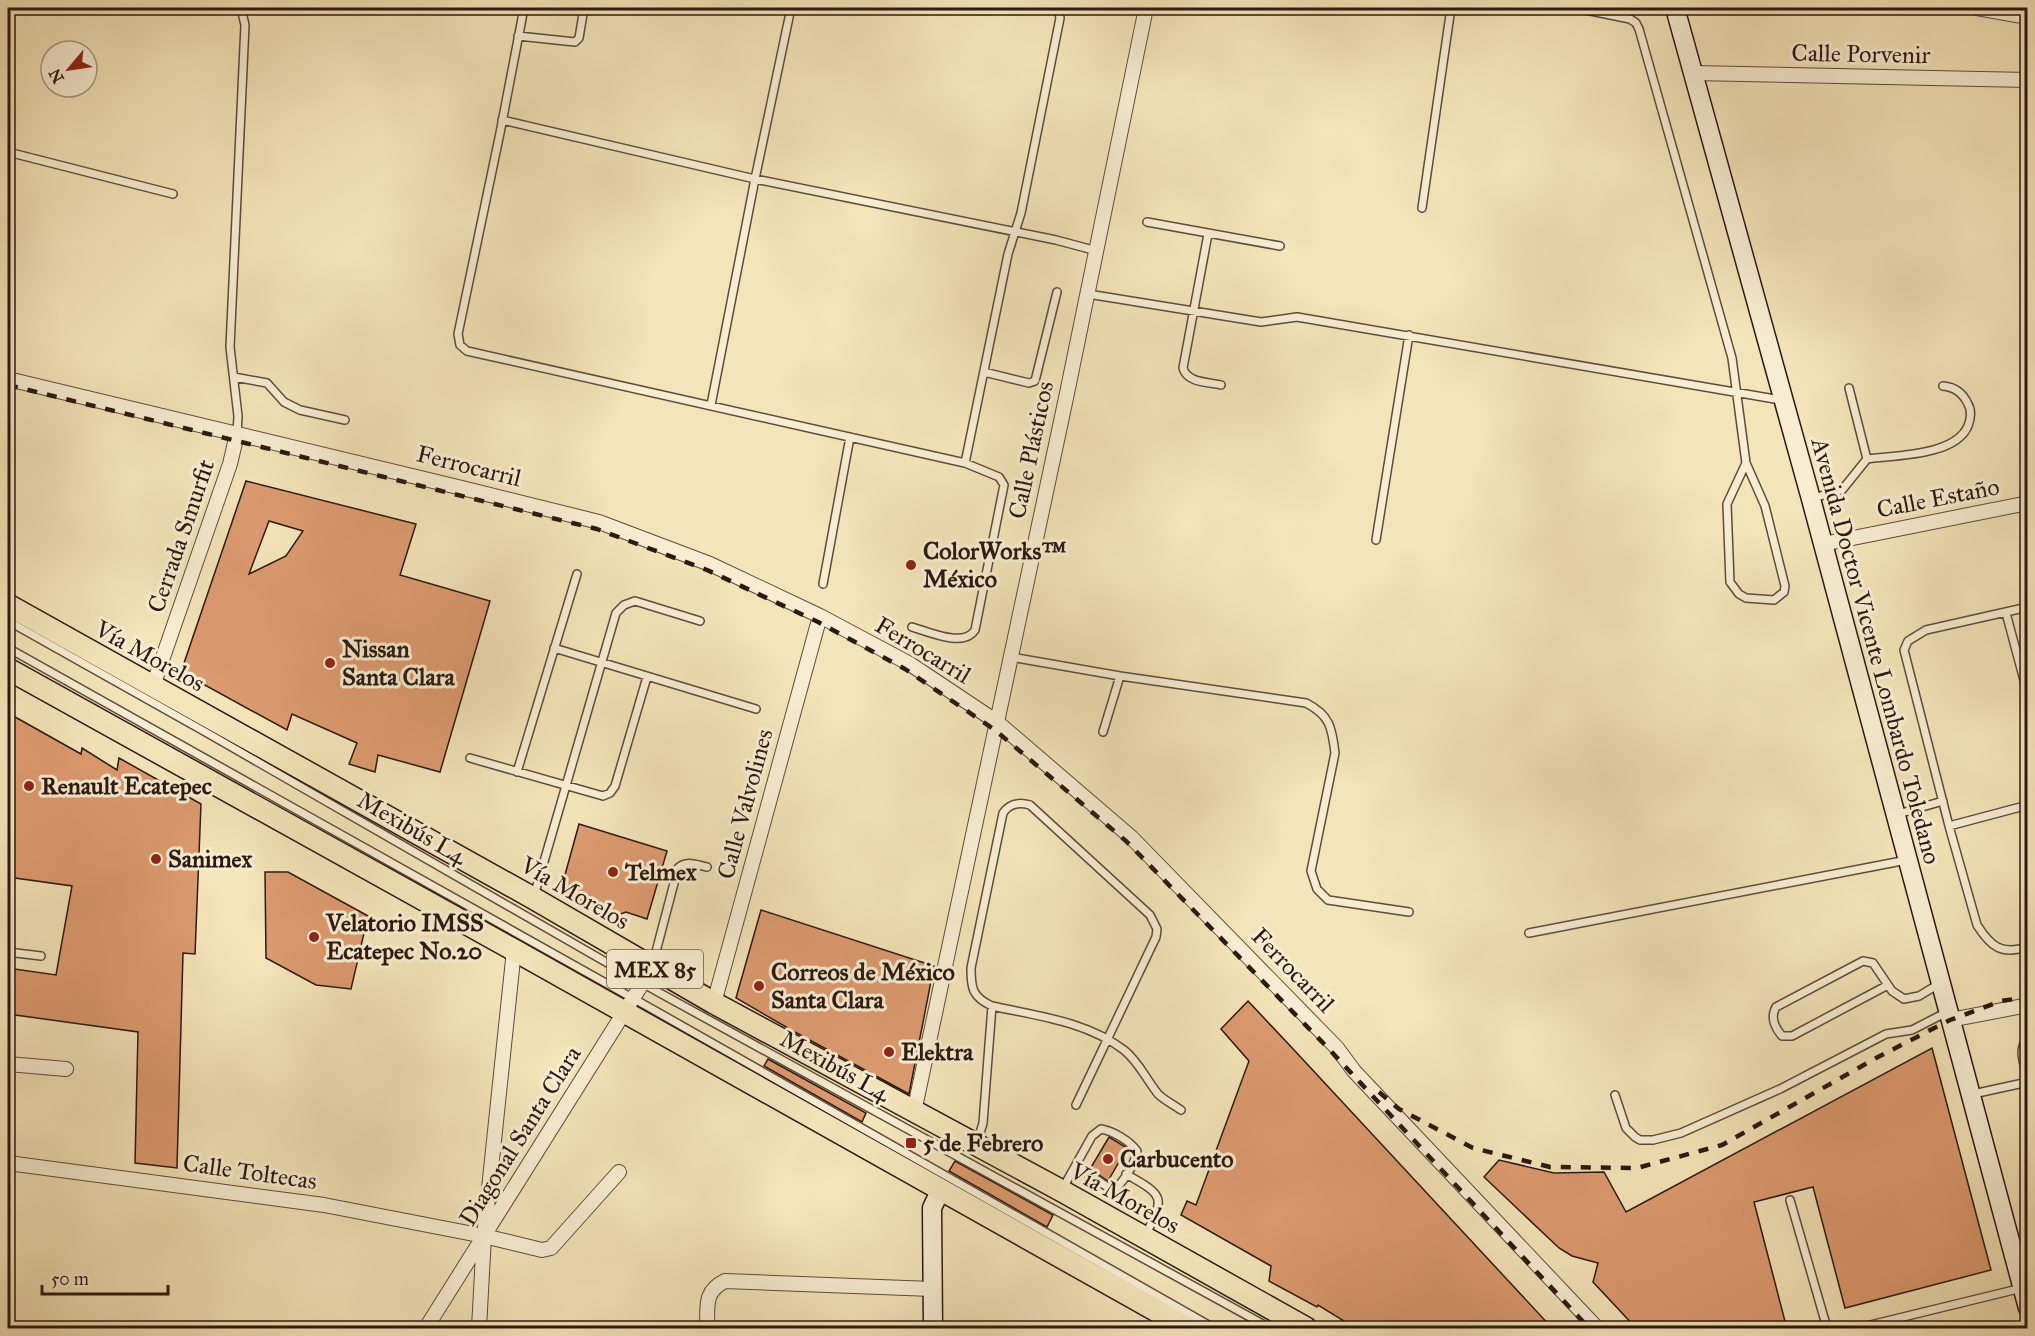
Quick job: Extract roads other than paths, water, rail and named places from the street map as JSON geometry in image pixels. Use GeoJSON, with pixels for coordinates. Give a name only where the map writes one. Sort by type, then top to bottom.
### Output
{"type":"FeatureCollection","features":[{"type":"Feature","properties":{"kind":"main road","name":"Vía Morelos"},"geometry":{"type":"LineString","coordinates":[[8,605],[533,898],[648,976],[714,1003],[1062,1191],[1306,1329]]}},
{"type":"Feature","properties":{"kind":"main road","name":"MEX 85"},"geometry":{"type":"LineString","coordinates":[[8,669],[514,950],[629,1006],[940,1191],[1180,1326]]}},
{"type":"Feature","properties":{"kind":"street","name":"Calle Plásticos"},"geometry":{"type":"LineString","coordinates":[[914,1112],[1146,8]]}},
{"type":"Feature","properties":{"kind":"street","name":"Avenida Doctor Vicente Lombardo Toledano"},"geometry":{"type":"LineString","coordinates":[[1675,8],[1811,499],[1970,1095],[2018,1259],[2022,1288],[2028,1308]]}},
{"type":"Feature","properties":{"kind":"street"},"geometry":{"type":"LineString","coordinates":[[1977,8],[2028,17]]}},
{"type":"Feature","properties":{"kind":"street","name":"Calle Porvenir"},"geometry":{"type":"LineString","coordinates":[[1693,73],[2028,80]]}},
{"type":"Feature","properties":{"kind":"street","name":"Ferrocarril"},"geometry":{"type":"LineString","coordinates":[[8,379],[599,522],[710,564],[820,616],[910,664],[997,722],[1131,837],[1337,1048],[1354,1071],[1597,1329]]}},
{"type":"Feature","properties":{"kind":"street","name":"Cerrada Smurfit"},"geometry":{"type":"LineString","coordinates":[[153,686],[230,464],[237,434]]}},
{"type":"Feature","properties":{"kind":"street","name":"Calle Estaño"},"geometry":{"type":"LineString","coordinates":[[1823,544],[2028,503]]}},
{"type":"Feature","properties":{"kind":"street","name":"Calle Valvolines"},"geometry":{"type":"LineString","coordinates":[[714,1003],[820,616]]}},
{"type":"Feature","properties":{"kind":"street"},"geometry":{"type":"LineString","coordinates":[[479,1329],[484,1236],[514,950]]}},
{"type":"Feature","properties":{"kind":"street","name":"Diagonal Santa Clara"},"geometry":{"type":"LineString","coordinates":[[426,1329],[648,976]]}},
{"type":"Feature","properties":{"kind":"street"},"geometry":{"type":"LineString","coordinates":[[1949,1016],[2028,1005]]}},
{"type":"Feature","properties":{"kind":"street"},"geometry":{"type":"LineString","coordinates":[[8,1064],[66,1069]]}},
{"type":"Feature","properties":{"kind":"street","name":"Calle Toltecas"},"geometry":{"type":"LineString","coordinates":[[8,1163],[324,1205],[484,1236],[543,1250],[549,1250],[619,1172]]}},
{"type":"Feature","properties":{"kind":"street"},"geometry":{"type":"LineString","coordinates":[[933,1329],[932,1208],[940,1191]]}},
{"type":"Feature","properties":{"kind":"street"},"geometry":{"type":"LineString","coordinates":[[707,1329],[708,1299],[716,1286],[725,1281],[932,1289]]}},
{"type":"Feature","properties":{"kind":"lane"},"geometry":{"type":"LineString","coordinates":[[237,434],[230,347],[245,25],[241,8]]}},
{"type":"Feature","properties":{"kind":"lane"},"geometry":{"type":"LineString","coordinates":[[524,8],[458,334],[460,345],[468,351],[966,463],[999,477],[1004,485],[975,630],[969,637],[959,639],[912,627]]}},
{"type":"Feature","properties":{"kind":"lane"},"geometry":{"type":"LineString","coordinates":[[518,36],[575,42],[579,38],[584,8]]}},
{"type":"Feature","properties":{"kind":"lane"},"geometry":{"type":"LineString","coordinates":[[711,405],[791,8]]}},
{"type":"Feature","properties":{"kind":"lane"},"geometry":{"type":"LineString","coordinates":[[966,463],[1008,254],[1021,213],[1059,18],[1058,8]]}},
{"type":"Feature","properties":{"kind":"lane"},"geometry":{"type":"LineString","coordinates":[[1422,208],[1451,8]]}},
{"type":"Feature","properties":{"kind":"lane"},"geometry":{"type":"LineString","coordinates":[[1576,8],[1630,19],[1639,29],[1732,358],[1746,463],[1766,506],[1785,586],[1784,592],[1774,600],[1746,598],[1734,588],[1729,575],[1727,504],[1746,463]]}},
{"type":"Feature","properties":{"kind":"lane"},"geometry":{"type":"LineString","coordinates":[[502,120],[755,179],[1015,231],[1096,251]]}},
{"type":"Feature","properties":{"kind":"lane"},"geometry":{"type":"LineString","coordinates":[[8,152],[173,194]]}},
{"type":"Feature","properties":{"kind":"lane"},"geometry":{"type":"LineString","coordinates":[[1147,222],[1280,246]]}},
{"type":"Feature","properties":{"kind":"lane"},"geometry":{"type":"LineString","coordinates":[[1208,234],[1184,371],[1191,378],[1221,385]]}},
{"type":"Feature","properties":{"kind":"lane"},"geometry":{"type":"LineString","coordinates":[[984,372],[1029,383],[1034,382],[1057,292]]}},
{"type":"Feature","properties":{"kind":"lane"},"geometry":{"type":"LineString","coordinates":[[1087,294],[1261,322],[1297,317],[1783,400]]}},
{"type":"Feature","properties":{"kind":"lane"},"geometry":{"type":"LineString","coordinates":[[1376,540],[1409,335]]}},
{"type":"Feature","properties":{"kind":"lane"},"geometry":{"type":"LineString","coordinates":[[234,377],[267,383],[284,402],[300,410],[345,420]]}},
{"type":"Feature","properties":{"kind":"lane"},"geometry":{"type":"LineString","coordinates":[[1811,499],[1842,490],[1867,459],[1939,449],[1957,440],[1965,432],[1971,418],[1969,405],[1961,393],[1951,386],[1943,386]]}},
{"type":"Feature","properties":{"kind":"lane"},"geometry":{"type":"LineString","coordinates":[[1849,388],[1867,459]]}},
{"type":"Feature","properties":{"kind":"lane"},"geometry":{"type":"LineString","coordinates":[[824,584],[850,437]]}},
{"type":"Feature","properties":{"kind":"lane"},"geometry":{"type":"LineString","coordinates":[[517,772],[577,574]]}},
{"type":"Feature","properties":{"kind":"lane"},"geometry":{"type":"LineString","coordinates":[[533,898],[616,613],[630,602],[635,601],[700,621]]}},
{"type":"Feature","properties":{"kind":"lane"},"geometry":{"type":"LineString","coordinates":[[2028,608],[1926,630],[1908,641],[1904,650],[1977,925],[1985,938],[2002,950],[2013,951],[2028,947]]}},
{"type":"Feature","properties":{"kind":"lane"},"geometry":{"type":"LineString","coordinates":[[2006,613],[2028,695]]}},
{"type":"Feature","properties":{"kind":"lane","name":"Mexibús L4"},"geometry":{"type":"LineString","coordinates":[[8,621],[648,976],[1270,1329]]}},
{"type":"Feature","properties":{"kind":"lane","name":"Mexibús L4"},"geometry":{"type":"LineString","coordinates":[[8,648],[629,1006],[1215,1329]]}},
{"type":"Feature","properties":{"kind":"lane"},"geometry":{"type":"LineString","coordinates":[[554,648],[756,709]]}},
{"type":"Feature","properties":{"kind":"lane"},"geometry":{"type":"LineString","coordinates":[[1011,657],[1120,676],[1306,702],[1320,710],[1333,733],[1335,753],[1311,871],[1313,880],[1322,896],[1328,900],[1409,912]]}},
{"type":"Feature","properties":{"kind":"lane"},"geometry":{"type":"LineString","coordinates":[[1103,732],[1120,676]]}},
{"type":"Feature","properties":{"kind":"lane"},"geometry":{"type":"LineString","coordinates":[[470,758],[564,787],[603,796],[613,790],[647,677]]}},
{"type":"Feature","properties":{"kind":"lane"},"geometry":{"type":"LineString","coordinates":[[1895,814],[1943,801]]}},
{"type":"Feature","properties":{"kind":"lane"},"geometry":{"type":"LineString","coordinates":[[1076,1105],[1108,1041],[1156,937],[1157,929],[1155,922],[1145,910],[1030,805],[1013,804],[1003,813],[971,968],[971,981],[976,996],[992,1006],[1079,1025],[1096,1033],[1108,1041],[1124,1050],[1139,1065],[1160,1096],[1181,1110]]}},
{"type":"Feature","properties":{"kind":"lane"},"geometry":{"type":"LineString","coordinates":[[1949,826],[2028,805]]}},
{"type":"Feature","properties":{"kind":"lane"},"geometry":{"type":"LineString","coordinates":[[1529,933],[1907,860]]}},
{"type":"Feature","properties":{"kind":"lane"},"geometry":{"type":"LineString","coordinates":[[648,976],[678,868],[691,863],[707,867]]}},
{"type":"Feature","properties":{"kind":"lane"},"geometry":{"type":"LineString","coordinates":[[8,952],[41,956]]}},
{"type":"Feature","properties":{"kind":"lane"},"geometry":{"type":"LineString","coordinates":[[1888,985],[1792,1036],[1782,1036],[1773,1020],[1776,1007],[1858,962],[1873,963],[1898,996],[1911,999],[1940,984]]}},
{"type":"Feature","properties":{"kind":"lane"},"geometry":{"type":"LineString","coordinates":[[976,1145],[983,1123],[992,1006]]}},
{"type":"Feature","properties":{"kind":"lane"},"geometry":{"type":"LineString","coordinates":[[1615,1095],[1626,1128],[1641,1140],[1653,1140],[1681,1133],[1780,1089],[1886,1034],[1912,1030],[1949,1016]]}},
{"type":"Feature","properties":{"kind":"lane"},"geometry":{"type":"LineString","coordinates":[[1970,1095],[2028,1079],[2022,1052],[2022,1047],[2028,1038]]}},
{"type":"Feature","properties":{"kind":"lane"},"geometry":{"type":"LineString","coordinates":[[1062,1191],[1092,1136],[1096,1131],[1104,1130],[1135,1148],[1136,1156],[1117,1188],[1113,1189],[1076,1166]]}},
{"type":"Feature","properties":{"kind":"lane"},"geometry":{"type":"LineString","coordinates":[[1126,1174],[1151,1188],[1159,1199],[1159,1210],[1144,1239]]}},
{"type":"Feature","properties":{"kind":"lane"},"geometry":{"type":"LineString","coordinates":[[1790,1200],[1827,1329]]}},
{"type":"Feature","properties":{"kind":"lane"},"geometry":{"type":"LineString","coordinates":[[1858,1329],[2022,1288]]}},
{"type":"Feature","properties":{"kind":"railway"},"geometry":{"type":"LineString","coordinates":[[8,385],[597,529],[707,570],[818,622],[905,669],[995,730],[1126,841],[1327,1047],[1589,1328]]}},
{"type":"Feature","properties":{"kind":"railway"},"geometry":{"type":"LineString","coordinates":[[1379,1092],[1399,1109],[1473,1148],[1550,1167],[1637,1168],[1722,1145],[1878,1057],[1950,1020],[2001,1001],[2028,997]]}},
{"type":"Feature","properties":{"kind":"place","name":"ColorWorks™ México"},"geometry":{"type":"Point","coordinates":[911,565]}},
{"type":"Feature","properties":{"kind":"place","name":"Nissan Santa Clara"},"geometry":{"type":"Point","coordinates":[330,663]}},
{"type":"Feature","properties":{"kind":"place","name":"Renault Ecatepec"},"geometry":{"type":"Point","coordinates":[29,786]}},
{"type":"Feature","properties":{"kind":"place","name":"Sanimex"},"geometry":{"type":"Point","coordinates":[156,859]}},
{"type":"Feature","properties":{"kind":"place","name":"Telmex"},"geometry":{"type":"Point","coordinates":[613,872]}},
{"type":"Feature","properties":{"kind":"place","name":"Velatorio IMSS Ecatepec No.20"},"geometry":{"type":"Point","coordinates":[314,937]}},
{"type":"Feature","properties":{"kind":"place","name":"Correos de México Santa Clara"},"geometry":{"type":"Point","coordinates":[759,986]}},
{"type":"Feature","properties":{"kind":"place","name":"Elektra"},"geometry":{"type":"Point","coordinates":[889,1052]}},
{"type":"Feature","properties":{"kind":"place","name":"5 de Febrero"},"geometry":{"type":"Point","coordinates":[911,1143]}},
{"type":"Feature","properties":{"kind":"place","name":"Carbucento"},"geometry":{"type":"Point","coordinates":[1108,1159]}}]}
